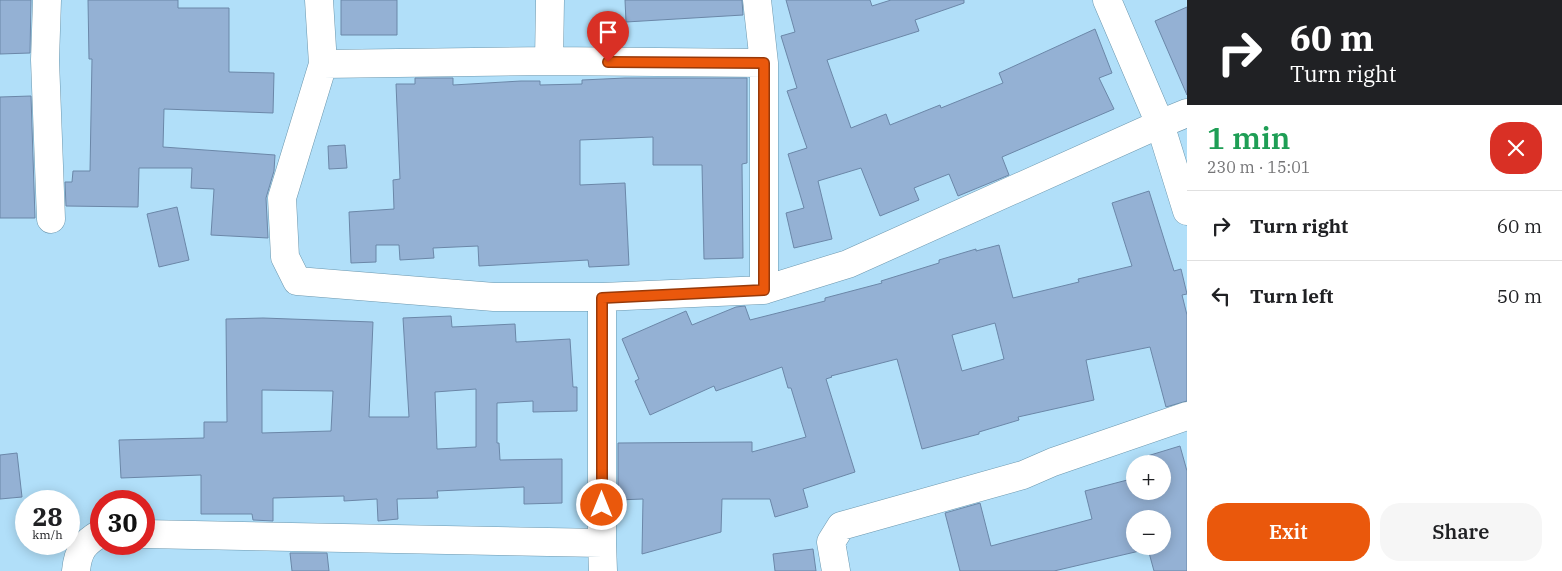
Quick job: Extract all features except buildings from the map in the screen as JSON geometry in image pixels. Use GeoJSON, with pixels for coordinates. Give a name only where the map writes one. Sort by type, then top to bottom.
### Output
{"type":"FeatureCollection","features":[{"type":"Feature","properties":{"kind":"street"},"geometry":{"type":"LineString","coordinates":[[46,0],[45,60],[51,219]]}},
{"type":"Feature","properties":{"kind":"street"},"geometry":{"type":"LineString","coordinates":[[318,0],[323,64],[282,198],[285,257],[297,280],[494,297],[602,298],[764,290],[848,264],[1187,113]]}},
{"type":"Feature","properties":{"kind":"street"},"geometry":{"type":"LineString","coordinates":[[549,61],[550,0]]}},
{"type":"Feature","properties":{"kind":"street"},"geometry":{"type":"LineString","coordinates":[[757,0],[764,63],[764,290]]}},
{"type":"Feature","properties":{"kind":"street"},"geometry":{"type":"LineString","coordinates":[[1107,0],[1160,124],[1187,211]]}},
{"type":"Feature","properties":{"kind":"street"},"geometry":{"type":"LineString","coordinates":[[323,64],[549,61],[764,63]]}},
{"type":"Feature","properties":{"kind":"street"},"geometry":{"type":"LineString","coordinates":[[602,298],[603,571]]}},
{"type":"Feature","properties":{"kind":"street"},"geometry":{"type":"LineString","coordinates":[[836,571],[831,542],[841,526],[1023,475],[1054,462],[1187,416]]}},
{"type":"Feature","properties":{"kind":"street"},"geometry":{"type":"LineString","coordinates":[[155,534],[602,543]]}},
{"type":"Feature","properties":{"kind":"street"},"geometry":{"type":"LineString","coordinates":[[76,571],[77,561],[86,542],[90,540]]}},
{"type":"Feature","properties":{"kind":"route"},"geometry":{"type":"LineString","coordinates":[[602,505],[602,298],[764,290],[764,63],[608,62]]}}]}
